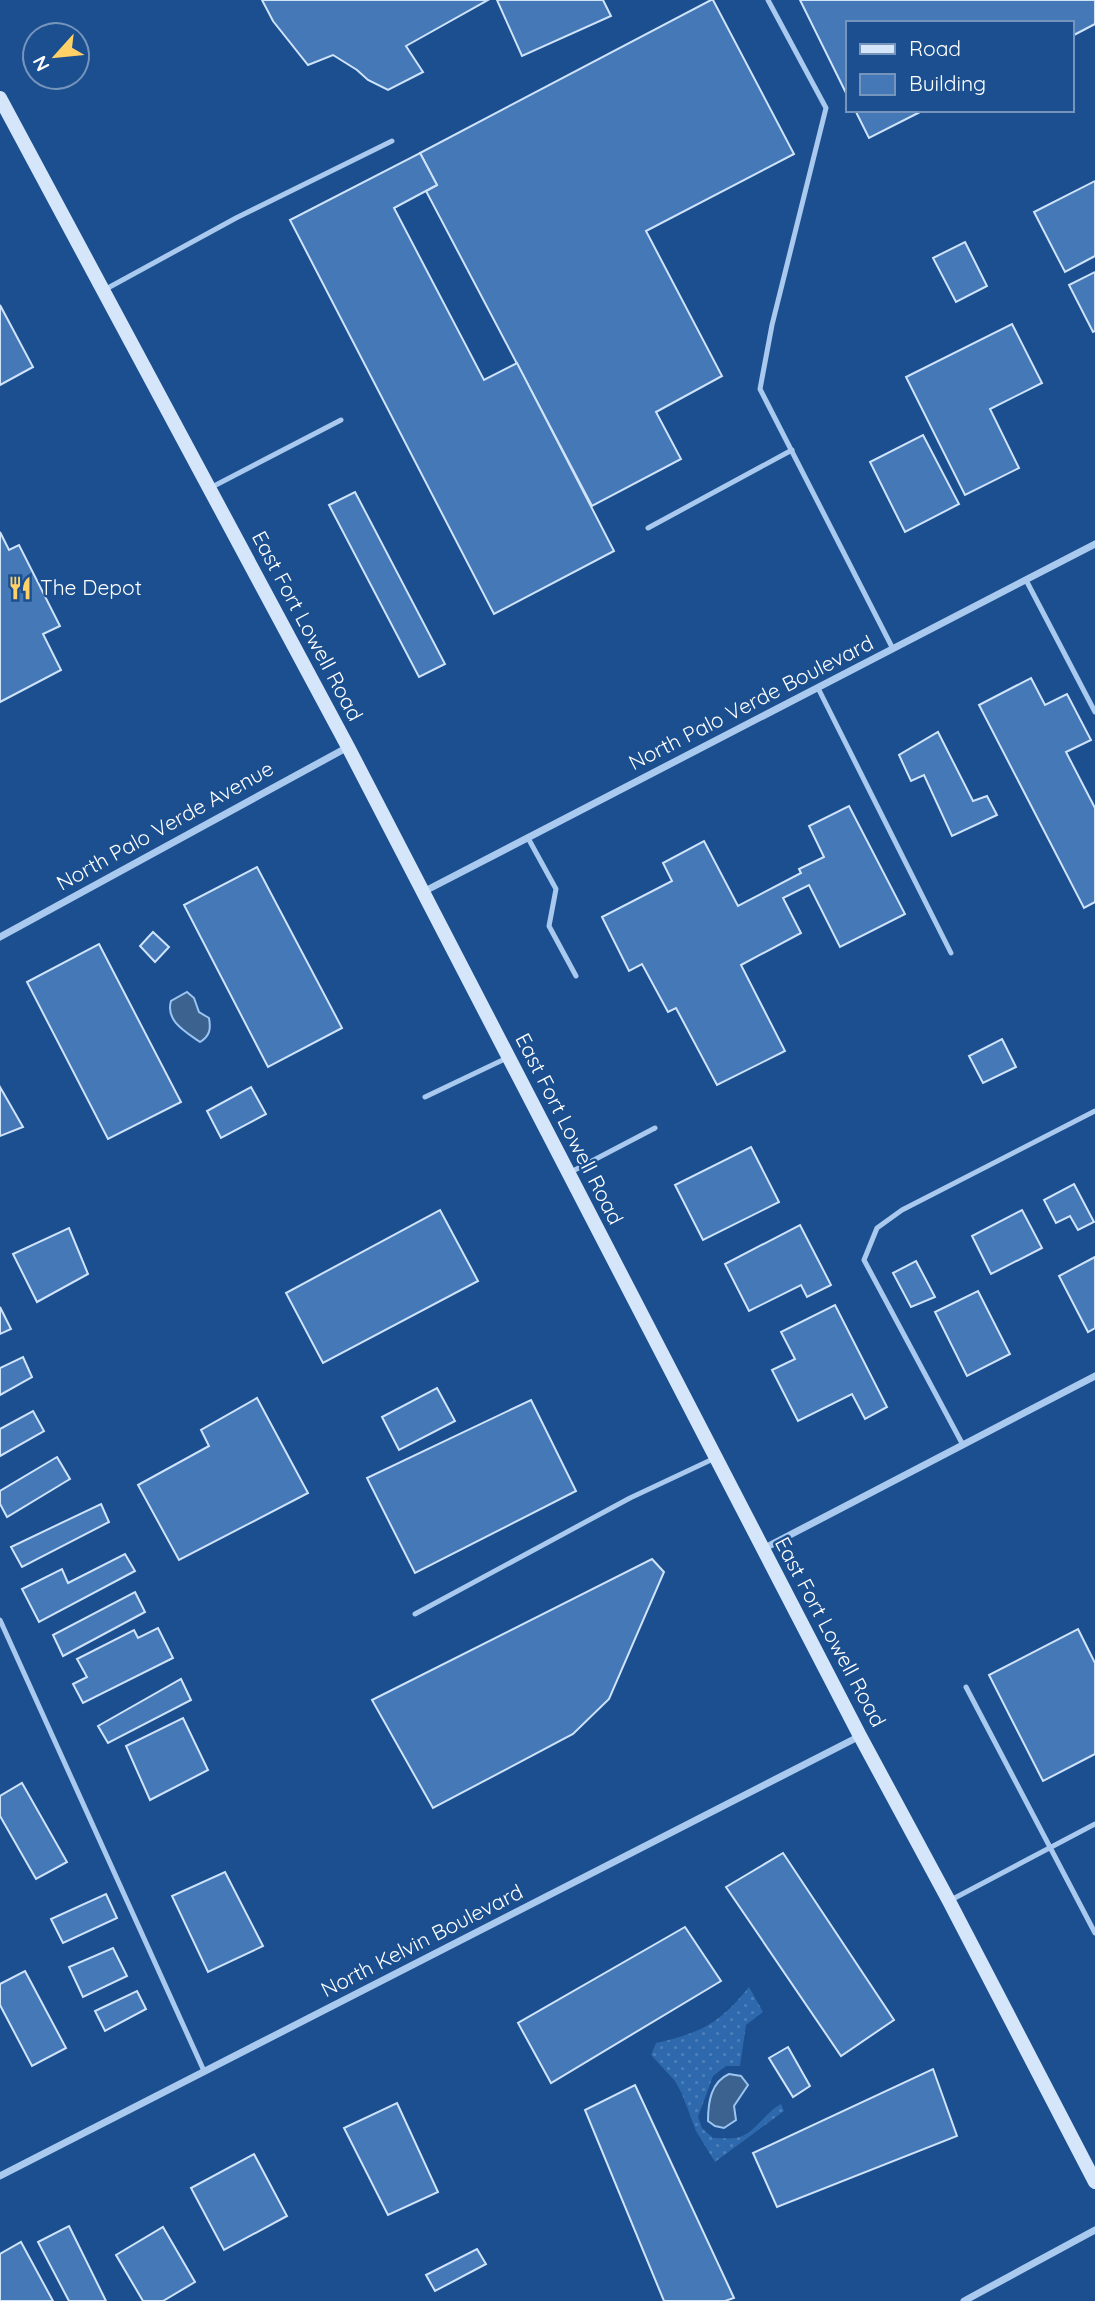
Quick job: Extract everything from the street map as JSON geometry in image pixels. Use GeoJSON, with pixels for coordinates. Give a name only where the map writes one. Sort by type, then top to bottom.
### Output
{"type":"FeatureCollection","features":[{"type":"Feature","properties":{"kind":"main road","name":"East Fort Lowell Road"},"geometry":{"type":"LineString","coordinates":[[0,100],[348,747],[763,1549],[1095,2182]]}},
{"type":"Feature","properties":{"kind":"street","name":"North Palo Verde Boulevard"},"geometry":{"type":"LineString","coordinates":[[423,892],[1095,544]]}},
{"type":"Feature","properties":{"kind":"street","name":"North Palo Verde Avenue"},"geometry":{"type":"LineString","coordinates":[[0,937],[348,747]]}},
{"type":"Feature","properties":{"kind":"street"},"geometry":{"type":"LineString","coordinates":[[763,1549],[1095,1376]]}},
{"type":"Feature","properties":{"kind":"street","name":"North Kelvin Boulevard"},"geometry":{"type":"LineString","coordinates":[[0,2176],[860,1735]]}},
{"type":"Feature","properties":{"kind":"street"},"geometry":{"type":"LineString","coordinates":[[968,2300],[1095,2230]]}},
{"type":"Feature","properties":{"kind":"lane"},"geometry":{"type":"LineString","coordinates":[[768,0],[825,108],[775,312],[760,389],[893,649]]}},
{"type":"Feature","properties":{"kind":"lane"},"geometry":{"type":"LineString","coordinates":[[103,290],[236,218],[392,141]]}},
{"type":"Feature","properties":{"kind":"lane"},"geometry":{"type":"LineString","coordinates":[[209,489],[341,420]]}},
{"type":"Feature","properties":{"kind":"lane"},"geometry":{"type":"LineString","coordinates":[[648,528],[792,450]]}},
{"type":"Feature","properties":{"kind":"lane"},"geometry":{"type":"LineString","coordinates":[[1026,580],[1095,712]]}},
{"type":"Feature","properties":{"kind":"lane"},"geometry":{"type":"LineString","coordinates":[[818,688],[951,953]]}},
{"type":"Feature","properties":{"kind":"lane"},"geometry":{"type":"LineString","coordinates":[[528,838],[556,889],[549,926],[576,976]]}},
{"type":"Feature","properties":{"kind":"lane"},"geometry":{"type":"LineString","coordinates":[[425,1097],[509,1057]]}},
{"type":"Feature","properties":{"kind":"lane"},"geometry":{"type":"LineString","coordinates":[[963,1445],[864,1259],[877,1227],[902,1210],[1095,1111]]}},
{"type":"Feature","properties":{"kind":"lane"},"geometry":{"type":"LineString","coordinates":[[569,1173],[655,1128]]}},
{"type":"Feature","properties":{"kind":"lane"},"geometry":{"type":"LineString","coordinates":[[415,1614],[630,1498],[716,1457]]}},
{"type":"Feature","properties":{"kind":"lane"},"geometry":{"type":"LineString","coordinates":[[0,1620],[204,2071]]}},
{"type":"Feature","properties":{"kind":"lane"},"geometry":{"type":"LineString","coordinates":[[966,1687],[1095,1933]]}},
{"type":"Feature","properties":{"kind":"lane"},"geometry":{"type":"LineString","coordinates":[[949,1901],[1095,1824]]}},
{"type":"Feature","properties":{"kind":"shaded area"},"geometry":{"type":"Polygon","coordinates":[[[187,992],[194,998],[199,1012],[209,1018],[209,1032],[200,1042],[183,1030],[171,1014],[171,1001],[187,992]]]}},
{"type":"Feature","properties":{"kind":"shaded area"},"geometry":{"type":"Polygon","coordinates":[[[749,1987],[763,2012],[746,2025],[740,2066],[726,2066],[713,2076],[698,2117],[702,2128],[713,2138],[733,2138],[748,2133],[781,2104],[784,2111],[715,2162],[696,2131],[675,2081],[651,2055],[656,2043],[698,2030],[719,2018],[749,1987]]]}},
{"type":"Feature","properties":{"kind":"shaded area"},"geometry":{"type":"Polygon","coordinates":[[[729,2074],[741,2076],[748,2085],[734,2106],[736,2120],[724,2128],[708,2121],[709,2107],[714,2087],[729,2074]]]}},
{"type":"Feature","properties":{"kind":"building"},"geometry":{"type":"Polygon","coordinates":[[[262,0],[488,0],[406,46],[423,72],[388,90],[368,80],[333,55],[308,65],[273,21],[262,0]]]}},
{"type":"Feature","properties":{"kind":"building"},"geometry":{"type":"Polygon","coordinates":[[[497,0],[603,0],[611,16],[522,56],[497,0]]]}},
{"type":"Feature","properties":{"kind":"building"},"geometry":{"type":"Polygon","coordinates":[[[711,0],[794,154],[646,231],[722,376],[656,412],[681,459],[592,506],[426,191],[437,185],[420,153],[711,0]]]}},
{"type":"Feature","properties":{"kind":"building"},"geometry":{"type":"Polygon","coordinates":[[[800,0],[1095,0],[1095,24],[1074,35],[1074,21],[846,21],[846,93],[800,0]]]}},
{"type":"Feature","properties":{"kind":"building"},"geometry":{"type":"Polygon","coordinates":[[[856,112],[920,112],[869,138],[856,112]]]}},
{"type":"Feature","properties":{"kind":"building"},"geometry":{"type":"Polygon","coordinates":[[[420,153],[437,185],[394,208],[484,380],[517,363],[614,551],[494,614],[290,220],[420,153]]]}},
{"type":"Feature","properties":{"kind":"building"},"geometry":{"type":"Polygon","coordinates":[[[1095,181],[1095,256],[1065,272],[1034,212],[1095,181]]]}},
{"type":"Feature","properties":{"kind":"building"},"geometry":{"type":"Polygon","coordinates":[[[965,242],[987,286],[956,302],[933,258],[965,242]]]}},
{"type":"Feature","properties":{"kind":"building"},"geometry":{"type":"Polygon","coordinates":[[[1095,272],[1095,331],[1093,332],[1069,285],[1095,272]]]}},
{"type":"Feature","properties":{"kind":"building"},"geometry":{"type":"Polygon","coordinates":[[[0,305],[33,367],[0,385],[0,305]]]}},
{"type":"Feature","properties":{"kind":"building"},"geometry":{"type":"Polygon","coordinates":[[[1012,324],[1042,383],[990,409],[1019,468],[965,495],[906,377],[1012,324]]]}},
{"type":"Feature","properties":{"kind":"building"},"geometry":{"type":"Polygon","coordinates":[[[923,435],[959,504],[905,532],[870,462],[923,435]]]}},
{"type":"Feature","properties":{"kind":"building"},"geometry":{"type":"Polygon","coordinates":[[[355,492],[445,664],[419,677],[329,505],[355,492]]]}},
{"type":"Feature","properties":{"kind":"building","name":"The Depot"},"geometry":{"type":"Polygon","coordinates":[[[0,532],[9,550],[19,545],[60,626],[43,634],[61,670],[0,702],[0,532]]]}},
{"type":"Feature","properties":{"kind":"building"},"geometry":{"type":"Polygon","coordinates":[[[1031,678],[1045,705],[1067,694],[1091,740],[1066,752],[1095,808],[1095,902],[1084,908],[979,705],[1031,678]]]}},
{"type":"Feature","properties":{"kind":"building"},"geometry":{"type":"Polygon","coordinates":[[[938,732],[973,801],[987,796],[997,815],[952,836],[924,775],[911,781],[899,755],[938,732]]]}},
{"type":"Feature","properties":{"kind":"building"},"geometry":{"type":"Polygon","coordinates":[[[849,806],[905,914],[840,947],[809,885],[783,898],[801,933],[741,965],[785,1051],[717,1085],[676,1008],[668,1012],[642,964],[629,971],[602,917],[672,881],[663,863],[704,841],[738,906],[801,873],[799,869],[824,857],[809,826],[849,806]]]}},
{"type":"Feature","properties":{"kind":"building"},"geometry":{"type":"Polygon","coordinates":[[[257,867],[342,1028],[268,1067],[184,905],[257,867]]]}},
{"type":"Feature","properties":{"kind":"building"},"geometry":{"type":"Polygon","coordinates":[[[153,932],[169,947],[155,962],[140,946],[153,932]]]}},
{"type":"Feature","properties":{"kind":"building"},"geometry":{"type":"Polygon","coordinates":[[[99,944],[181,1102],[108,1139],[27,982],[99,944]]]}},
{"type":"Feature","properties":{"kind":"building"},"geometry":{"type":"Polygon","coordinates":[[[1002,1039],[1016,1067],[983,1083],[969,1056],[1002,1039]]]}},
{"type":"Feature","properties":{"kind":"building"},"geometry":{"type":"Polygon","coordinates":[[[0,1087],[23,1127],[0,1136],[0,1087]]]}},
{"type":"Feature","properties":{"kind":"building"},"geometry":{"type":"Polygon","coordinates":[[[251,1087],[266,1114],[221,1138],[207,1111],[251,1087]]]}},
{"type":"Feature","properties":{"kind":"building"},"geometry":{"type":"Polygon","coordinates":[[[751,1147],[779,1202],[703,1240],[675,1185],[751,1147]]]}},
{"type":"Feature","properties":{"kind":"building"},"geometry":{"type":"Polygon","coordinates":[[[1074,1184],[1094,1222],[1078,1230],[1070,1216],[1056,1223],[1044,1200],[1074,1184]]]}},
{"type":"Feature","properties":{"kind":"building"},"geometry":{"type":"Polygon","coordinates":[[[440,1210],[478,1281],[323,1363],[286,1293],[440,1210]]]}},
{"type":"Feature","properties":{"kind":"building"},"geometry":{"type":"Polygon","coordinates":[[[1022,1210],[1042,1248],[991,1274],[972,1236],[1022,1210]]]}},
{"type":"Feature","properties":{"kind":"building"},"geometry":{"type":"Polygon","coordinates":[[[800,1225],[831,1285],[807,1297],[801,1285],[749,1311],[725,1264],[800,1225]]]}},
{"type":"Feature","properties":{"kind":"building"},"geometry":{"type":"Polygon","coordinates":[[[69,1228],[88,1274],[37,1302],[13,1254],[69,1228]]]}},
{"type":"Feature","properties":{"kind":"building"},"geometry":{"type":"Polygon","coordinates":[[[1095,1257],[1095,1328],[1088,1332],[1059,1276],[1095,1257]]]}},
{"type":"Feature","properties":{"kind":"building"},"geometry":{"type":"Polygon","coordinates":[[[916,1261],[935,1297],[911,1307],[893,1273],[916,1261]]]}},
{"type":"Feature","properties":{"kind":"building"},"geometry":{"type":"Polygon","coordinates":[[[978,1291],[1010,1354],[967,1376],[935,1312],[978,1291]]]}},
{"type":"Feature","properties":{"kind":"building"},"geometry":{"type":"Polygon","coordinates":[[[835,1305],[887,1407],[865,1419],[852,1394],[798,1421],[772,1370],[795,1359],[781,1332],[835,1305]]]}},
{"type":"Feature","properties":{"kind":"building"},"geometry":{"type":"Polygon","coordinates":[[[0,1307],[11,1329],[0,1334],[0,1307]]]}},
{"type":"Feature","properties":{"kind":"building"},"geometry":{"type":"Polygon","coordinates":[[[23,1357],[32,1377],[0,1395],[0,1368],[23,1357]]]}},
{"type":"Feature","properties":{"kind":"building"},"geometry":{"type":"Polygon","coordinates":[[[437,1388],[455,1421],[399,1450],[382,1417],[437,1388]]]}},
{"type":"Feature","properties":{"kind":"building"},"geometry":{"type":"Polygon","coordinates":[[[257,1398],[308,1493],[179,1560],[138,1485],[209,1446],[201,1430],[257,1398]]]}},
{"type":"Feature","properties":{"kind":"building"},"geometry":{"type":"Polygon","coordinates":[[[531,1400],[576,1491],[415,1573],[367,1478],[531,1400]]]}},
{"type":"Feature","properties":{"kind":"building"},"geometry":{"type":"Polygon","coordinates":[[[33,1411],[44,1431],[0,1456],[0,1429],[33,1411]]]}},
{"type":"Feature","properties":{"kind":"building"},"geometry":{"type":"Polygon","coordinates":[[[57,1457],[70,1479],[7,1517],[0,1504],[0,1491],[57,1457]]]}},
{"type":"Feature","properties":{"kind":"building"},"geometry":{"type":"Polygon","coordinates":[[[101,1504],[109,1522],[22,1567],[11,1547],[101,1504]]]}},
{"type":"Feature","properties":{"kind":"building"},"geometry":{"type":"Polygon","coordinates":[[[125,1554],[135,1571],[39,1622],[22,1589],[62,1569],[68,1583],[125,1554]]]}},
{"type":"Feature","properties":{"kind":"building"},"geometry":{"type":"Polygon","coordinates":[[[652,1559],[664,1572],[609,1699],[573,1734],[433,1808],[372,1700],[652,1559]]]}},
{"type":"Feature","properties":{"kind":"building"},"geometry":{"type":"Polygon","coordinates":[[[135,1592],[145,1612],[63,1656],[53,1635],[135,1592]]]}},
{"type":"Feature","properties":{"kind":"building"},"geometry":{"type":"Polygon","coordinates":[[[158,1628],[173,1658],[83,1703],[73,1684],[87,1677],[77,1659],[134,1630],[138,1638],[158,1628]]]}},
{"type":"Feature","properties":{"kind":"building"},"geometry":{"type":"Polygon","coordinates":[[[1078,1629],[1095,1663],[1095,1754],[1043,1781],[989,1675],[1078,1629]]]}},
{"type":"Feature","properties":{"kind":"building"},"geometry":{"type":"Polygon","coordinates":[[[181,1679],[191,1700],[108,1743],[98,1726],[181,1679]]]}},
{"type":"Feature","properties":{"kind":"building"},"geometry":{"type":"Polygon","coordinates":[[[183,1718],[208,1770],[150,1800],[126,1746],[183,1718]]]}},
{"type":"Feature","properties":{"kind":"building"},"geometry":{"type":"Polygon","coordinates":[[[22,1783],[67,1862],[36,1879],[0,1816],[0,1796],[22,1783]]]}},
{"type":"Feature","properties":{"kind":"building"},"geometry":{"type":"Polygon","coordinates":[[[783,1853],[894,2020],[841,2056],[726,1887],[783,1853]]]}},
{"type":"Feature","properties":{"kind":"building"},"geometry":{"type":"Polygon","coordinates":[[[225,1872],[263,1946],[208,1972],[172,1896],[225,1872]]]}},
{"type":"Feature","properties":{"kind":"building"},"geometry":{"type":"Polygon","coordinates":[[[106,1894],[117,1918],[63,1943],[51,1919],[106,1894]]]}},
{"type":"Feature","properties":{"kind":"building"},"geometry":{"type":"Polygon","coordinates":[[[685,1927],[721,1981],[551,2083],[518,2023],[685,1927]]]}},
{"type":"Feature","properties":{"kind":"building"},"geometry":{"type":"Polygon","coordinates":[[[113,1948],[127,1976],[83,1997],[69,1967],[113,1948]]]}},
{"type":"Feature","properties":{"kind":"building"},"geometry":{"type":"Polygon","coordinates":[[[25,1971],[66,2048],[32,2066],[0,2005],[0,1984],[25,1971]]]}},
{"type":"Feature","properties":{"kind":"building"},"geometry":{"type":"Polygon","coordinates":[[[137,1991],[146,2009],[105,2031],[95,2011],[137,1991]]]}},
{"type":"Feature","properties":{"kind":"building"},"geometry":{"type":"Polygon","coordinates":[[[788,2047],[810,2086],[793,2097],[769,2058],[788,2047]]]}},
{"type":"Feature","properties":{"kind":"building"},"geometry":{"type":"Polygon","coordinates":[[[933,2069],[957,2136],[777,2207],[753,2153],[933,2069]]]}},
{"type":"Feature","properties":{"kind":"building"},"geometry":{"type":"Polygon","coordinates":[[[635,2085],[734,2298],[725,2301],[664,2301],[585,2110],[635,2085]]]}},
{"type":"Feature","properties":{"kind":"building"},"geometry":{"type":"Polygon","coordinates":[[[397,2103],[438,2192],[388,2215],[344,2128],[397,2103]]]}},
{"type":"Feature","properties":{"kind":"building"},"geometry":{"type":"Polygon","coordinates":[[[254,2154],[287,2216],[224,2250],[191,2188],[254,2154]]]}},
{"type":"Feature","properties":{"kind":"building"},"geometry":{"type":"Polygon","coordinates":[[[69,2226],[106,2301],[69,2301],[38,2242],[69,2226]]]}},
{"type":"Feature","properties":{"kind":"building"},"geometry":{"type":"Polygon","coordinates":[[[163,2227],[195,2282],[163,2301],[143,2301],[116,2255],[163,2227]]]}},
{"type":"Feature","properties":{"kind":"building"},"geometry":{"type":"Polygon","coordinates":[[[21,2242],[53,2301],[0,2301],[0,2254],[21,2242]]]}},
{"type":"Feature","properties":{"kind":"building"},"geometry":{"type":"Polygon","coordinates":[[[477,2249],[486,2264],[435,2291],[426,2275],[477,2249]]]}},
{"type":"Feature","properties":{"kind":"place","name":"The Depot"},"geometry":{"type":"Point","coordinates":[20,588]}}]}
